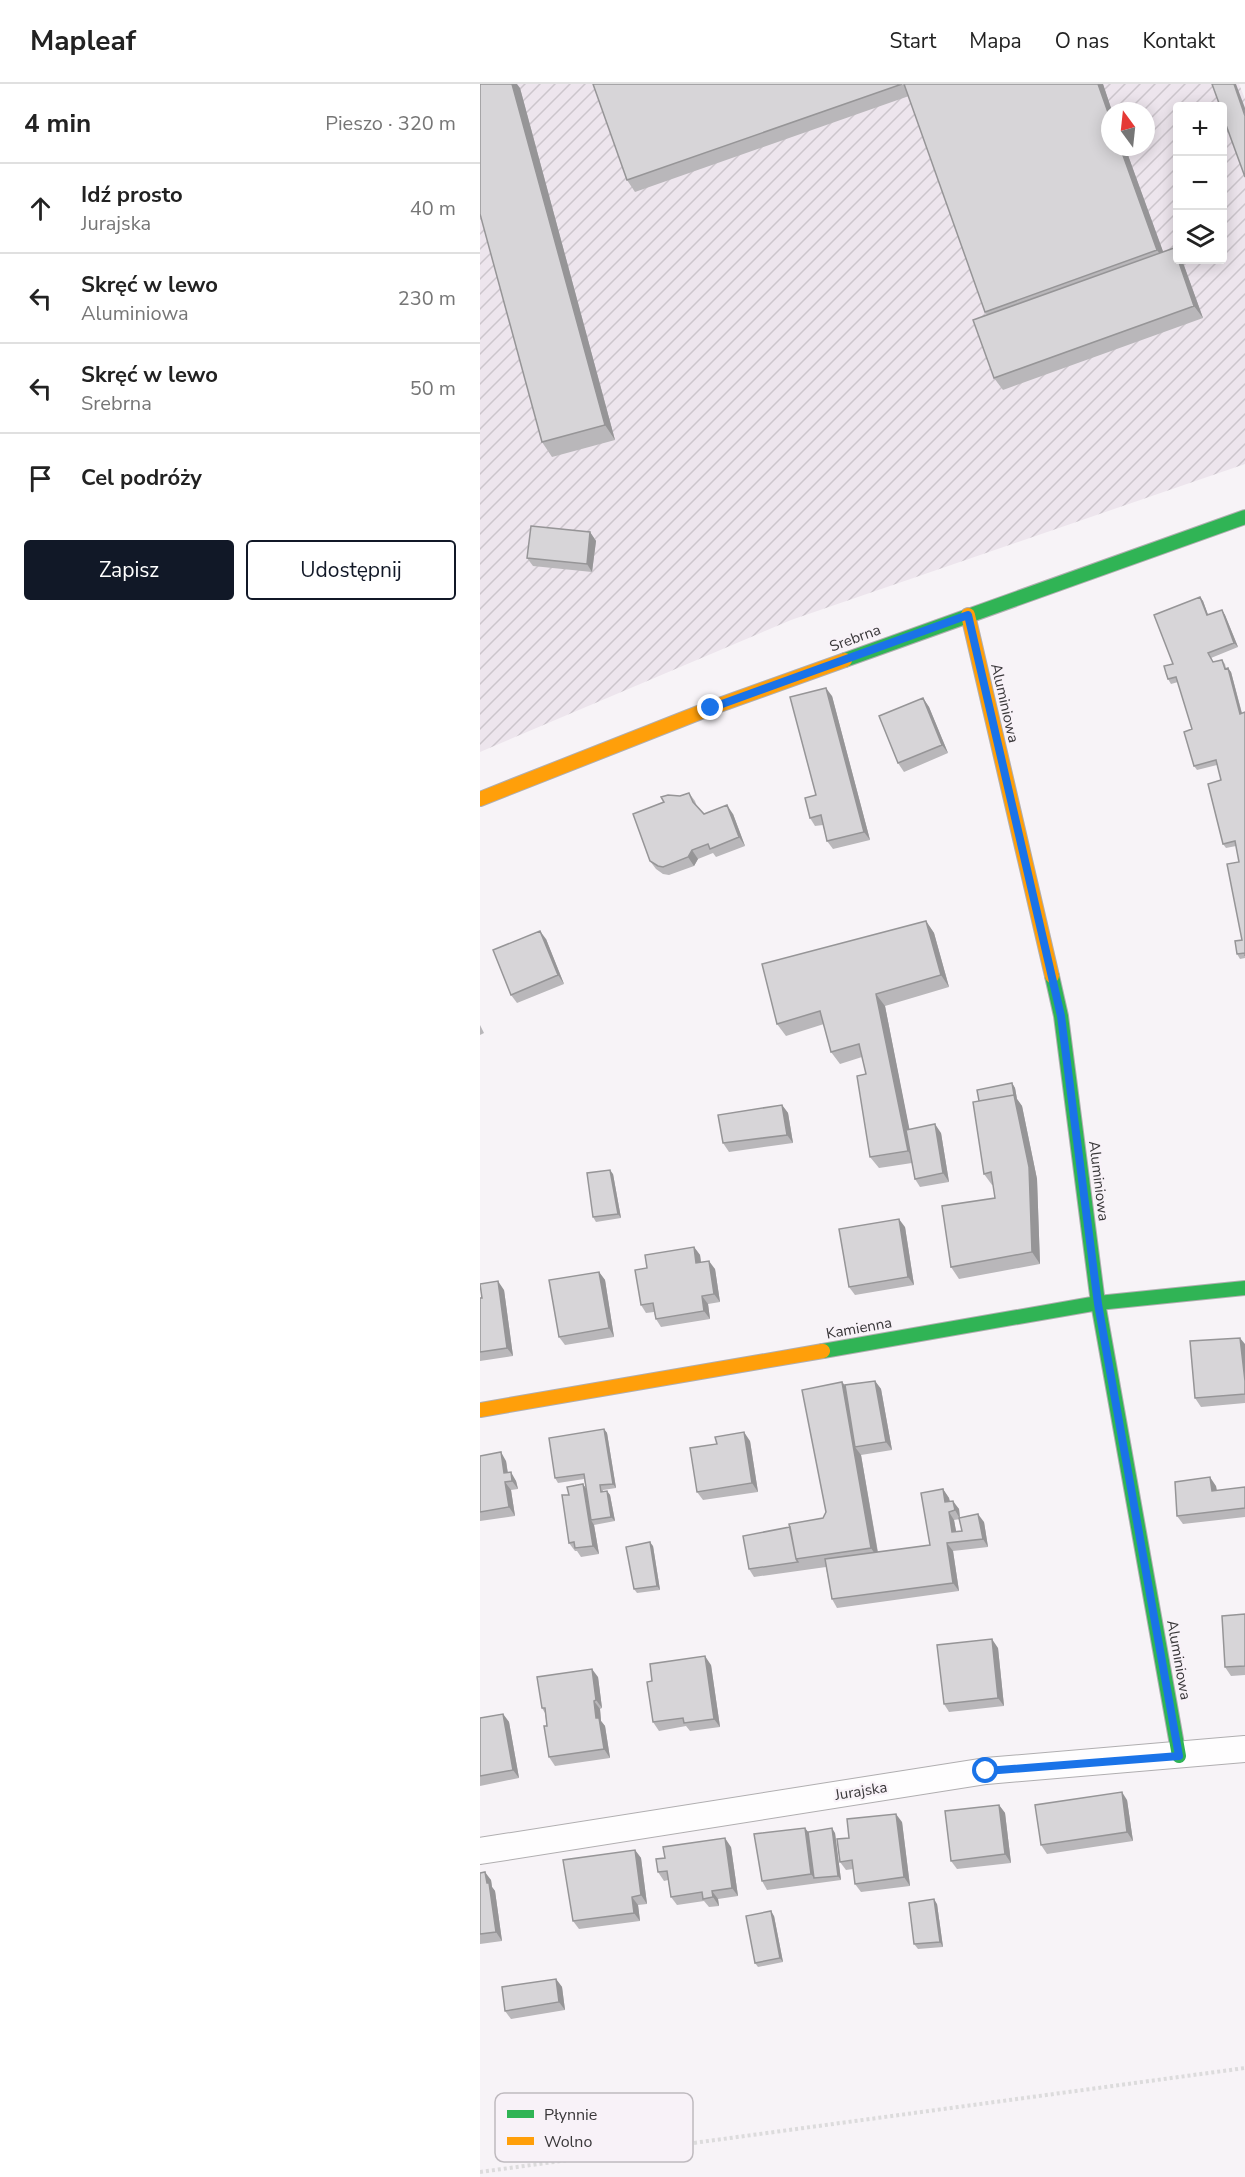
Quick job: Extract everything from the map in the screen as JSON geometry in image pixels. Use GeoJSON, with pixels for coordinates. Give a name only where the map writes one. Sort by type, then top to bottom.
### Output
{"type":"FeatureCollection","features":[{"type":"Feature","properties":{"kind":"street","name":"Srebrna"},"geometry":{"type":"LineString","coordinates":[[480,799],[711,708],[1245,517]]}},
{"type":"Feature","properties":{"kind":"street","name":"Aluminiowa"},"geometry":{"type":"LineString","coordinates":[[968,615],[1061,1016],[1098,1304],[1179,1756]]}},
{"type":"Feature","properties":{"kind":"street","name":"Kamienna"},"geometry":{"type":"LineString","coordinates":[[480,1410],[1098,1304],[1245,1288]]}},
{"type":"Feature","properties":{"kind":"street","name":"Jurajska"},"geometry":{"type":"LineString","coordinates":[[480,1851],[986,1771],[1245,1749]]}},
{"type":"Feature","properties":{"kind":"path"},"geometry":{"type":"LineString","coordinates":[[693,2143],[1245,2068]]}},
{"type":"Feature","properties":{"kind":"path"},"geometry":{"type":"LineString","coordinates":[[480,2172],[554,2162]]}},
{"type":"Feature","properties":{"kind":"shaded area"},"geometry":{"type":"Polygon","coordinates":[[[480,84],[1239,84],[1245,99],[1245,464],[791,620],[480,752],[480,84]]]}},
{"type":"Feature","properties":{"kind":"building"},"geometry":{"type":"Polygon","coordinates":[[[480,84],[512,84],[605,425],[542,442],[480,214],[480,84]]]}},
{"type":"Feature","properties":{"kind":"building"},"geometry":{"type":"Polygon","coordinates":[[[593,84],[902,84],[627,180],[593,84]]]}},
{"type":"Feature","properties":{"kind":"building"},"geometry":{"type":"Polygon","coordinates":[[[904,84],[1098,84],[1104,102],[1101,102],[1101,156],[1123,156],[1157,250],[985,312],[904,84]]]}},
{"type":"Feature","properties":{"kind":"building"},"geometry":{"type":"Polygon","coordinates":[[[1212,84],[1234,84],[1245,116],[1245,177],[1227,128],[1227,102],[1219,102],[1212,84]]]}},
{"type":"Feature","properties":{"kind":"building"},"geometry":{"type":"Polygon","coordinates":[[[1173,248],[1173,264],[1180,264],[1194,306],[994,378],[973,320],[1173,248]]]}},
{"type":"Feature","properties":{"kind":"building"},"geometry":{"type":"Polygon","coordinates":[[[531,526],[590,532],[587,564],[527,558],[531,526]]]}},
{"type":"Feature","properties":{"kind":"building"},"geometry":{"type":"Polygon","coordinates":[[[1200,597],[1207,615],[1222,610],[1234,643],[1208,653],[1213,662],[1222,660],[1225,669],[1228,668],[1240,714],[1245,712],[1245,953],[1237,954],[1235,941],[1242,940],[1227,864],[1239,862],[1235,841],[1223,844],[1208,784],[1221,780],[1216,760],[1194,766],[1184,732],[1192,729],[1176,677],[1168,679],[1166,673],[1164,666],[1173,664],[1154,615],[1200,597]]]}},
{"type":"Feature","properties":{"kind":"building"},"geometry":{"type":"Polygon","coordinates":[[[826,688],[864,832],[827,841],[821,815],[810,818],[805,798],[816,795],[790,697],[826,688]]]}},
{"type":"Feature","properties":{"kind":"building"},"geometry":{"type":"Polygon","coordinates":[[[923,698],[942,745],[898,763],[879,716],[923,698]]]}},
{"type":"Feature","properties":{"kind":"building"},"geometry":{"type":"Polygon","coordinates":[[[689,793],[693,802],[704,814],[727,805],[739,837],[710,849],[708,844],[692,850],[688,857],[663,867],[658,866],[650,861],[633,814],[664,802],[661,797],[689,793]]]}},
{"type":"Feature","properties":{"kind":"building"},"geometry":{"type":"Polygon","coordinates":[[[926,921],[941,975],[876,994],[908,1151],[870,1157],[857,1076],[866,1074],[859,1044],[831,1052],[820,1011],[777,1024],[762,964],[926,921]]]}},
{"type":"Feature","properties":{"kind":"building"},"geometry":{"type":"Polygon","coordinates":[[[540,931],[558,975],[511,995],[493,950],[540,931]]]}},
{"type":"Feature","properties":{"kind":"building"},"geometry":{"type":"Polygon","coordinates":[[[1012,1083],[1014,1095],[979,1101],[977,1090],[1012,1083]]]}},
{"type":"Feature","properties":{"kind":"building"},"geometry":{"type":"Polygon","coordinates":[[[1014,1095],[1029,1167],[1032,1252],[951,1267],[942,1206],[995,1198],[991,1172],[984,1174],[973,1102],[1014,1095]]]}},
{"type":"Feature","properties":{"kind":"building"},"geometry":{"type":"Polygon","coordinates":[[[782,1105],[787,1135],[723,1143],[718,1115],[782,1105]]]}},
{"type":"Feature","properties":{"kind":"building"},"geometry":{"type":"Polygon","coordinates":[[[935,1124],[943,1173],[915,1179],[906,1130],[935,1124]]]}},
{"type":"Feature","properties":{"kind":"building"},"geometry":{"type":"Polygon","coordinates":[[[610,1170],[618,1214],[593,1217],[587,1173],[610,1170]]]}},
{"type":"Feature","properties":{"kind":"building"},"geometry":{"type":"Polygon","coordinates":[[[899,1219],[908,1277],[849,1287],[839,1229],[899,1219]]]}},
{"type":"Feature","properties":{"kind":"building"},"geometry":{"type":"Polygon","coordinates":[[[694,1247],[696,1263],[709,1261],[714,1294],[702,1296],[704,1311],[656,1319],[653,1303],[641,1305],[635,1270],[647,1268],[645,1255],[694,1247]]]}},
{"type":"Feature","properties":{"kind":"building"},"geometry":{"type":"Polygon","coordinates":[[[599,1272],[609,1328],[559,1337],[549,1280],[599,1272]]]}},
{"type":"Feature","properties":{"kind":"building"},"geometry":{"type":"Polygon","coordinates":[[[498,1281],[507,1348],[480,1352],[480,1298],[482,1298],[480,1284],[498,1281]]]}},
{"type":"Feature","properties":{"kind":"building"},"geometry":{"type":"Polygon","coordinates":[[[1240,1338],[1245,1394],[1195,1398],[1190,1341],[1240,1338]]]}},
{"type":"Feature","properties":{"kind":"building"},"geometry":{"type":"Polygon","coordinates":[[[875,1381],[886,1442],[855,1447],[845,1385],[875,1381]]]}},
{"type":"Feature","properties":{"kind":"building"},"geometry":{"type":"Polygon","coordinates":[[[842,1382],[871,1548],[796,1559],[789,1524],[823,1518],[826,1512],[802,1390],[842,1382]]]}},
{"type":"Feature","properties":{"kind":"building"},"geometry":{"type":"Polygon","coordinates":[[[604,1429],[613,1484],[600,1485],[601,1492],[607,1491],[611,1517],[591,1520],[584,1474],[555,1478],[549,1438],[604,1429]]]}},
{"type":"Feature","properties":{"kind":"building"},"geometry":{"type":"Polygon","coordinates":[[[744,1432],[752,1483],[697,1492],[690,1448],[717,1444],[715,1437],[744,1432]]]}},
{"type":"Feature","properties":{"kind":"building"},"geometry":{"type":"Polygon","coordinates":[[[501,1452],[504,1473],[511,1472],[512,1481],[505,1482],[509,1507],[480,1512],[480,1456],[501,1452]]]}},
{"type":"Feature","properties":{"kind":"building"},"geometry":{"type":"Polygon","coordinates":[[[1210,1477],[1212,1491],[1245,1487],[1245,1508],[1177,1516],[1175,1482],[1210,1477]]]}},
{"type":"Feature","properties":{"kind":"building"},"geometry":{"type":"Polygon","coordinates":[[[583,1484],[593,1546],[575,1548],[574,1542],[569,1543],[562,1495],[569,1495],[567,1487],[583,1484]]]}},
{"type":"Feature","properties":{"kind":"building"},"geometry":{"type":"Polygon","coordinates":[[[943,1489],[945,1502],[953,1501],[955,1510],[949,1512],[952,1532],[962,1531],[959,1518],[978,1514],[983,1539],[947,1543],[953,1583],[832,1599],[825,1559],[930,1545],[921,1493],[943,1489]]]}},
{"type":"Feature","properties":{"kind":"building"},"geometry":{"type":"Polygon","coordinates":[[[790,1527],[798,1562],[749,1569],[743,1536],[790,1527]]]}},
{"type":"Feature","properties":{"kind":"building"},"geometry":{"type":"Polygon","coordinates":[[[650,1542],[657,1586],[634,1589],[626,1547],[650,1542]]]}},
{"type":"Feature","properties":{"kind":"building"},"geometry":{"type":"Polygon","coordinates":[[[1245,1614],[1245,1666],[1225,1667],[1222,1616],[1245,1614]]]}},
{"type":"Feature","properties":{"kind":"building"},"geometry":{"type":"Polygon","coordinates":[[[992,1639],[998,1698],[944,1704],[937,1645],[992,1639]]]}},
{"type":"Feature","properties":{"kind":"building"},"geometry":{"type":"Polygon","coordinates":[[[705,1656],[714,1719],[684,1723],[683,1718],[653,1722],[647,1682],[652,1681],[650,1664],[705,1656]]]}},
{"type":"Feature","properties":{"kind":"building"},"geometry":{"type":"Polygon","coordinates":[[[592,1669],[596,1718],[599,1718],[604,1749],[549,1757],[544,1726],[547,1726],[545,1708],[542,1708],[537,1677],[592,1669]]]}},
{"type":"Feature","properties":{"kind":"building"},"geometry":{"type":"Polygon","coordinates":[[[503,1714],[513,1770],[480,1776],[480,1718],[503,1714]]]}},
{"type":"Feature","properties":{"kind":"building"},"geometry":{"type":"Polygon","coordinates":[[[1122,1792],[1127,1832],[1041,1845],[1035,1805],[1122,1792]]]}},
{"type":"Feature","properties":{"kind":"building"},"geometry":{"type":"Polygon","coordinates":[[[999,1805],[1005,1854],[951,1861],[945,1811],[999,1805]]]}},
{"type":"Feature","properties":{"kind":"building"},"geometry":{"type":"Polygon","coordinates":[[[896,1814],[904,1877],[855,1884],[852,1860],[840,1862],[837,1839],[849,1838],[847,1819],[896,1814]]]}},
{"type":"Feature","properties":{"kind":"building"},"geometry":{"type":"Polygon","coordinates":[[[805,1828],[811,1874],[762,1881],[754,1834],[805,1828]]]}},
{"type":"Feature","properties":{"kind":"building"},"geometry":{"type":"Polygon","coordinates":[[[832,1828],[838,1876],[814,1878],[808,1832],[832,1828]]]}},
{"type":"Feature","properties":{"kind":"building"},"geometry":{"type":"Polygon","coordinates":[[[725,1838],[732,1888],[712,1891],[713,1897],[703,1899],[702,1892],[671,1897],[667,1871],[658,1872],[656,1859],[665,1858],[663,1847],[725,1838]]]}},
{"type":"Feature","properties":{"kind":"building"},"geometry":{"type":"Polygon","coordinates":[[[635,1850],[641,1895],[632,1897],[634,1913],[573,1921],[563,1860],[635,1850]]]}},
{"type":"Feature","properties":{"kind":"building"},"geometry":{"type":"Polygon","coordinates":[[[485,1872],[487,1883],[489,1883],[496,1932],[480,1934],[480,1873],[485,1872]]]}},
{"type":"Feature","properties":{"kind":"building"},"geometry":{"type":"Polygon","coordinates":[[[934,1899],[940,1942],[914,1944],[909,1903],[934,1899]]]}},
{"type":"Feature","properties":{"kind":"building"},"geometry":{"type":"Polygon","coordinates":[[[771,1911],[780,1958],[755,1963],[746,1916],[771,1911]]]}},
{"type":"Feature","properties":{"kind":"building"},"geometry":{"type":"Polygon","coordinates":[[[556,1979],[559,2002],[505,2011],[502,1987],[556,1979]]]}},
{"type":"Feature","properties":{"kind":"traffic: fast"},"geometry":{"type":"LineString","coordinates":[[845,660],[1245,517]]}},
{"type":"Feature","properties":{"kind":"traffic: fast"},"geometry":{"type":"LineString","coordinates":[[1052,976],[1061,1016],[1098,1303],[1179,1756]]}},
{"type":"Feature","properties":{"kind":"traffic: fast"},"geometry":{"type":"LineString","coordinates":[[823,1351],[1098,1303],[1245,1288]]}},
{"type":"Feature","properties":{"kind":"traffic: slow"},"geometry":{"type":"LineString","coordinates":[[968,615],[1052,976]]}},
{"type":"Feature","properties":{"kind":"traffic: slow"},"geometry":{"type":"LineString","coordinates":[[480,799],[711,708],[845,660]]}},
{"type":"Feature","properties":{"kind":"traffic: slow"},"geometry":{"type":"LineString","coordinates":[[480,1410],[823,1351]]}},
{"type":"Feature","properties":{"kind":"route"},"geometry":{"type":"LineString","coordinates":[[711,708],[968,615],[1061,1016],[1098,1304],[1179,1756],[986,1771]]}}]}
